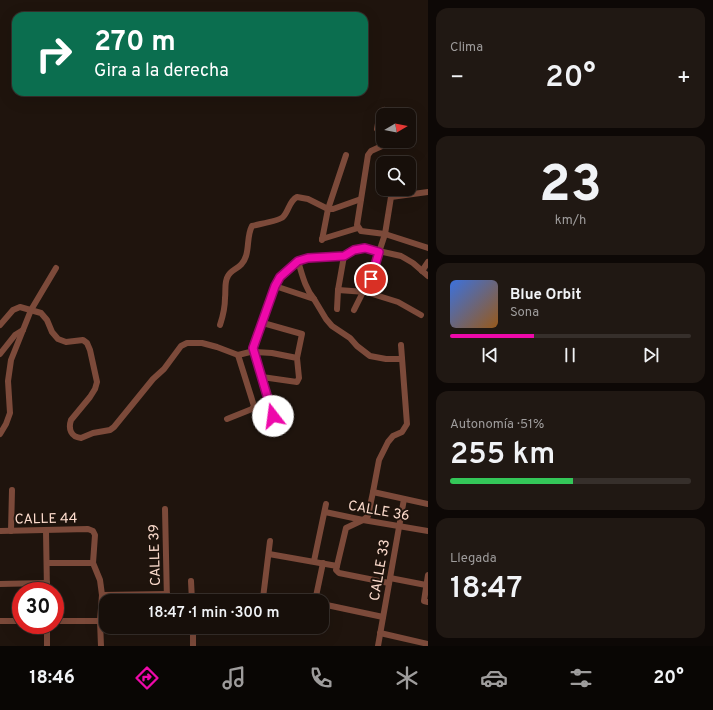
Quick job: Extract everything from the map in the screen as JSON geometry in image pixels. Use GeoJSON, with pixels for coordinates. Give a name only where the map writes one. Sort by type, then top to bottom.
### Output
{"type":"FeatureCollection","features":[{"type":"Feature","properties":{"kind":"street"},"geometry":{"type":"LineString","coordinates":[[358,228],[357,225],[368,155],[371,151],[378,148]]}},
{"type":"Feature","properties":{"kind":"street"},"geometry":{"type":"LineString","coordinates":[[346,155],[328,209],[322,240],[358,228]]}},
{"type":"Feature","properties":{"kind":"street"},"geometry":{"type":"LineString","coordinates":[[354,310],[365,292],[385,234],[391,197],[428,192]]}},
{"type":"Feature","properties":{"kind":"street"},"geometry":{"type":"LineString","coordinates":[[220,325],[225,307],[228,276],[246,259],[252,226],[263,222],[276,221],[283,217],[293,199],[297,197],[308,199],[328,209],[333,209],[361,199]]}},
{"type":"Feature","properties":{"kind":"street"},"geometry":{"type":"LineString","coordinates":[[358,228],[361,231],[385,234],[428,248]]}},
{"type":"Feature","properties":{"kind":"street"},"geometry":{"type":"LineString","coordinates":[[273,416],[254,350],[275,286],[280,277],[298,261],[308,258],[344,256],[354,250],[365,248],[401,256],[413,263],[428,276]]}},
{"type":"Feature","properties":{"kind":"street"},"geometry":{"type":"LineString","coordinates":[[337,309],[338,290],[344,256]]}},
{"type":"Feature","properties":{"kind":"street"},"geometry":{"type":"LineString","coordinates":[[298,261],[309,293],[332,326],[350,338],[357,346],[370,356],[386,359],[402,359]]}},
{"type":"Feature","properties":{"kind":"street"},"geometry":{"type":"LineString","coordinates":[[422,271],[428,262]]}},
{"type":"Feature","properties":{"kind":"street"},"geometry":{"type":"LineString","coordinates":[[0,434],[10,413],[8,381],[11,360],[31,310],[56,268]]}},
{"type":"Feature","properties":{"kind":"street"},"geometry":{"type":"LineString","coordinates":[[275,286],[314,299]]}},
{"type":"Feature","properties":{"kind":"street"},"geometry":{"type":"LineString","coordinates":[[338,290],[365,292],[398,302],[420,315]]}},
{"type":"Feature","properties":{"kind":"street"},"geometry":{"type":"LineString","coordinates":[[0,325],[16,308],[20,307],[41,313],[45,316],[52,332],[58,339],[66,342],[83,340],[88,343],[97,382],[95,389],[71,420],[69,425],[70,431],[73,435],[78,437],[84,437],[93,433],[110,430],[114,427],[153,379],[164,369],[182,346],[187,343],[209,345],[238,355],[254,350],[297,358]]}},
{"type":"Feature","properties":{"kind":"street"},"geometry":{"type":"LineString","coordinates":[[262,377],[297,382],[299,378],[297,358],[302,334],[263,323]]}},
{"type":"Feature","properties":{"kind":"street"},"geometry":{"type":"LineString","coordinates":[[0,354],[15,334],[23,330]]}},
{"type":"Feature","properties":{"kind":"street"},"geometry":{"type":"LineString","coordinates":[[337,569],[346,528],[368,516],[379,460],[388,442],[393,436],[402,432],[406,424],[401,345]]}},
{"type":"Feature","properties":{"kind":"street"},"geometry":{"type":"LineString","coordinates":[[227,419],[252,409],[254,406],[238,355]]}},
{"type":"Feature","properties":{"kind":"street"},"geometry":{"type":"LineString","coordinates":[[11,531],[12,490]]}},
{"type":"Feature","properties":{"kind":"street"},"geometry":{"type":"LineString","coordinates":[[373,492],[428,504]]}},
{"type":"Feature","properties":{"kind":"street","name":"CALLE 33"},"geometry":{"type":"LineString","coordinates":[[378,646],[404,499]]}},
{"type":"Feature","properties":{"kind":"street"},"geometry":{"type":"LineString","coordinates":[[314,561],[326,504]]}},
{"type":"Feature","properties":{"kind":"street","name":"CALLE 39"},"geometry":{"type":"LineString","coordinates":[[165,509],[167,594]]}},
{"type":"Feature","properties":{"kind":"street","name":"CALLE 36"},"geometry":{"type":"LineString","coordinates":[[325,512],[428,531]]}},
{"type":"Feature","properties":{"kind":"street","name":"CALLE 44"},"geometry":{"type":"LineString","coordinates":[[0,531],[88,529],[95,535],[93,563]]}},
{"type":"Feature","properties":{"kind":"street"},"geometry":{"type":"LineString","coordinates":[[46,531],[47,582]]}},
{"type":"Feature","properties":{"kind":"street"},"geometry":{"type":"LineString","coordinates":[[262,594],[270,541]]}},
{"type":"Feature","properties":{"kind":"street"},"geometry":{"type":"LineString","coordinates":[[269,554],[323,562],[337,569],[426,586]]}},
{"type":"Feature","properties":{"kind":"street"},"geometry":{"type":"LineString","coordinates":[[316,594],[323,562]]}},
{"type":"Feature","properties":{"kind":"street"},"geometry":{"type":"LineString","coordinates":[[47,563],[93,563],[100,580],[102,594]]}},
{"type":"Feature","properties":{"kind":"street"},"geometry":{"type":"LineString","coordinates":[[426,602],[428,575]]}},
{"type":"Feature","properties":{"kind":"street"},"geometry":{"type":"LineString","coordinates":[[191,581],[192,594]]}},
{"type":"Feature","properties":{"kind":"street"},"geometry":{"type":"LineString","coordinates":[[0,584],[12,584]]}},
{"type":"Feature","properties":{"kind":"street"},"geometry":{"type":"LineString","coordinates":[[329,605],[383,617]]}},
{"type":"Feature","properties":{"kind":"street"},"geometry":{"type":"LineString","coordinates":[[0,621],[12,621]]}},
{"type":"Feature","properties":{"kind":"street"},"geometry":{"type":"LineString","coordinates":[[64,621],[99,621]]}},
{"type":"Feature","properties":{"kind":"street"},"geometry":{"type":"LineString","coordinates":[[380,633],[428,644]]}},
{"type":"Feature","properties":{"kind":"street"},"geometry":{"type":"LineString","coordinates":[[47,634],[47,646]]}},
{"type":"Feature","properties":{"kind":"street"},"geometry":{"type":"LineString","coordinates":[[100,646],[101,634]]}},
{"type":"Feature","properties":{"kind":"street"},"geometry":{"type":"LineString","coordinates":[[193,634],[194,646]]}},
{"type":"Feature","properties":{"kind":"route"},"geometry":{"type":"LineString","coordinates":[[273,416],[253,348],[275,286],[280,277],[298,261],[308,258],[344,256],[354,250],[365,248],[379,252],[371,279]]}}]}
